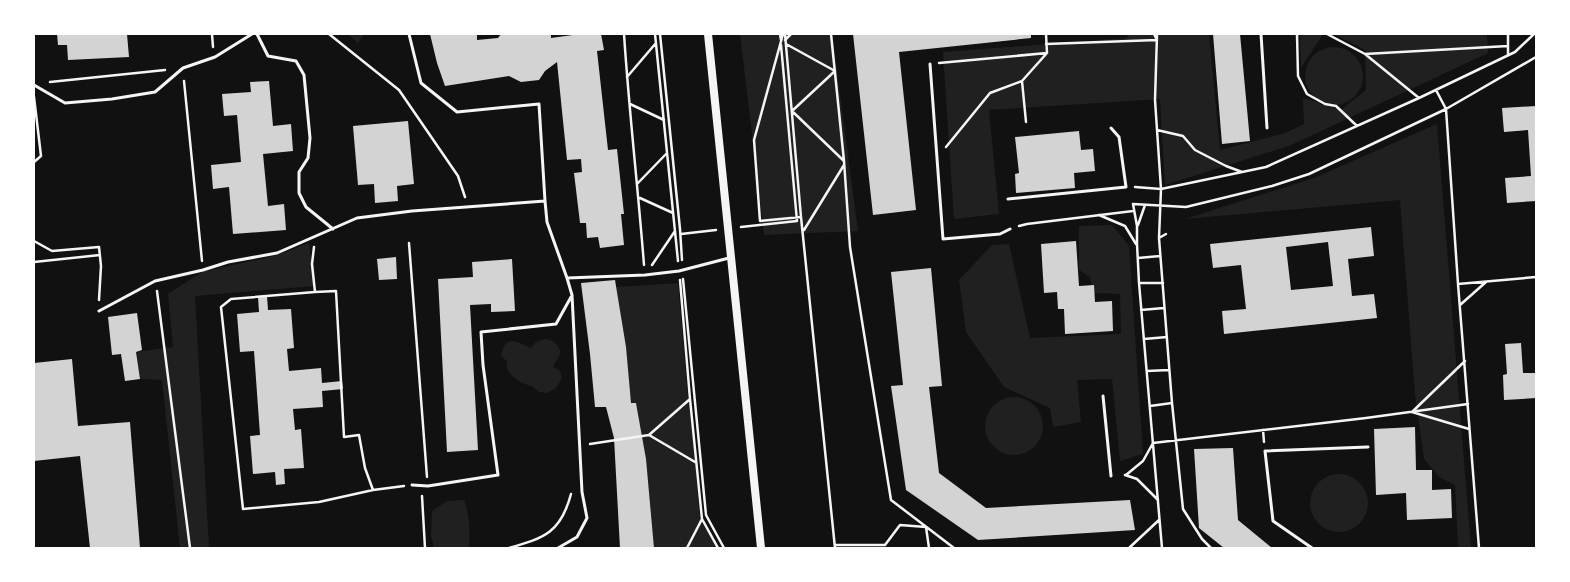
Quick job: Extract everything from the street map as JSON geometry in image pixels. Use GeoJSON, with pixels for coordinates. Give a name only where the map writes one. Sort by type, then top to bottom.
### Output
{"type":"FeatureCollection","features":[{"type":"Feature","properties":{"kind":"main road"},"geometry":{"type":"LineString","coordinates":[[708,34],[761,548]]}},
{"type":"Feature","properties":{"kind":"lane"},"geometry":{"type":"LineString","coordinates":[[34,85],[65,103],[112,99],[155,92],[183,68],[214,57],[252,34]]}},
{"type":"Feature","properties":{"kind":"lane"},"geometry":{"type":"LineString","coordinates":[[257,34],[268,56],[296,61],[304,75],[310,138],[308,158],[299,172],[299,193],[306,207],[333,229]]}},
{"type":"Feature","properties":{"kind":"lane"},"geometry":{"type":"LineString","coordinates":[[409,34],[421,83],[457,112],[539,104],[547,222],[572,295],[582,492],[587,518],[577,537],[558,548]]}},
{"type":"Feature","properties":{"kind":"lane"},"geometry":{"type":"LineString","coordinates":[[1261,34],[1267,128]]}},
{"type":"Feature","properties":{"kind":"lane"},"geometry":{"type":"LineString","coordinates":[[930,64],[943,239],[1000,234],[1010,229]]}},
{"type":"Feature","properties":{"kind":"lane"},"geometry":{"type":"LineString","coordinates":[[1008,199],[1126,187],[1119,137],[1111,128]]}},
{"type":"Feature","properties":{"kind":"lane"},"geometry":{"type":"LineString","coordinates":[[99,311],[155,281],[203,270],[228,262],[277,253],[357,218],[412,211],[545,201]]}},
{"type":"Feature","properties":{"kind":"lane"},"geometry":{"type":"LineString","coordinates":[[567,278],[645,275],[679,271],[731,258]]}},
{"type":"Feature","properties":{"kind":"lane"},"geometry":{"type":"LineString","coordinates":[[412,485],[428,486],[498,474],[483,364],[481,332],[556,324],[572,295]]}},
{"type":"Feature","properties":{"kind":"lane"},"geometry":{"type":"LineString","coordinates":[[1103,396],[1111,476]]}},
{"type":"Feature","properties":{"kind":"lane"},"geometry":{"type":"LineString","coordinates":[[1312,548],[1273,521],[1265,451],[1368,446]]}},
{"type":"Feature","properties":{"kind":"path"},"geometry":{"type":"LineString","coordinates":[[329,34],[400,90],[458,176],[468,207]]}},
{"type":"Feature","properties":{"kind":"path"},"geometry":{"type":"LineString","coordinates":[[624,34],[645,275]]}},
{"type":"Feature","properties":{"kind":"path"},"geometry":{"type":"LineString","coordinates":[[655,34],[702,519],[718,548]]}},
{"type":"Feature","properties":{"kind":"path"},"geometry":{"type":"LineString","coordinates":[[660,34],[680,229],[682,266]]}},
{"type":"Feature","properties":{"kind":"path"},"geometry":{"type":"LineString","coordinates":[[783,34],[786,44],[801,217],[835,546],[885,545],[900,524],[926,527]]}},
{"type":"Feature","properties":{"kind":"path"},"geometry":{"type":"LineString","coordinates":[[783,34],[754,140],[760,221],[801,217]]}},
{"type":"Feature","properties":{"kind":"path"},"geometry":{"type":"LineString","coordinates":[[785,40],[791,34]]}},
{"type":"Feature","properties":{"kind":"path"},"geometry":{"type":"LineString","coordinates":[[832,34],[850,247],[891,500],[954,548]]}},
{"type":"Feature","properties":{"kind":"path"},"geometry":{"type":"LineString","coordinates":[[937,159],[990,93],[1022,81],[1047,53],[1046,34]]}},
{"type":"Feature","properties":{"kind":"path"},"geometry":{"type":"LineString","coordinates":[[1154,34],[1157,40]]}},
{"type":"Feature","properties":{"kind":"path"},"geometry":{"type":"LineString","coordinates":[[1157,34],[1155,100],[1161,189],[1159,238],[1175,441],[1183,509],[1202,539],[1212,548]]}},
{"type":"Feature","properties":{"kind":"path"},"geometry":{"type":"LineString","coordinates":[[1297,34],[1298,76],[1307,94],[1325,104],[1336,106],[1357,126]]}},
{"type":"Feature","properties":{"kind":"path"},"geometry":{"type":"LineString","coordinates":[[1327,34],[1365,54],[1419,98]]}},
{"type":"Feature","properties":{"kind":"path"},"geometry":{"type":"LineString","coordinates":[[1508,34],[1508,55]]}},
{"type":"Feature","properties":{"kind":"path"},"geometry":{"type":"LineString","coordinates":[[1126,187],[1161,189],[1266,167],[1419,98],[1515,52],[1534,34]]}},
{"type":"Feature","properties":{"kind":"path"},"geometry":{"type":"LineString","coordinates":[[1046,44],[1157,40]]}},
{"type":"Feature","properties":{"kind":"path"},"geometry":{"type":"LineString","coordinates":[[781,42],[797,221]]}},
{"type":"Feature","properties":{"kind":"path"},"geometry":{"type":"LineString","coordinates":[[627,78],[656,43]]}},
{"type":"Feature","properties":{"kind":"path"},"geometry":{"type":"LineString","coordinates":[[786,44],[835,71]]}},
{"type":"Feature","properties":{"kind":"path"},"geometry":{"type":"LineString","coordinates":[[1365,54],[1508,46]]}},
{"type":"Feature","properties":{"kind":"path"},"geometry":{"type":"LineString","coordinates":[[930,64],[1047,53]]}},
{"type":"Feature","properties":{"kind":"path"},"geometry":{"type":"LineString","coordinates":[[1138,226],[1133,204],[1186,207],[1272,186],[1309,174],[1446,109],[1536,57]]}},
{"type":"Feature","properties":{"kind":"path"},"geometry":{"type":"LineString","coordinates":[[49,82],[183,68],[203,270]]}},
{"type":"Feature","properties":{"kind":"path"},"geometry":{"type":"LineString","coordinates":[[792,111],[835,71]]}},
{"type":"Feature","properties":{"kind":"path"},"geometry":{"type":"LineString","coordinates":[[1022,81],[1026,122]]}},
{"type":"Feature","properties":{"kind":"path"},"geometry":{"type":"LineString","coordinates":[[1436,90],[1446,109],[1479,548]]}},
{"type":"Feature","properties":{"kind":"path"},"geometry":{"type":"LineString","coordinates":[[34,97],[41,156],[34,162]]}},
{"type":"Feature","properties":{"kind":"path"},"geometry":{"type":"LineString","coordinates":[[629,103],[664,120]]}},
{"type":"Feature","properties":{"kind":"path"},"geometry":{"type":"LineString","coordinates":[[792,111],[844,163]]}},
{"type":"Feature","properties":{"kind":"path"},"geometry":{"type":"LineString","coordinates":[[1157,130],[1183,136],[1195,150],[1226,166],[1242,172]]}},
{"type":"Feature","properties":{"kind":"path"},"geometry":{"type":"LineString","coordinates":[[637,184],[667,152]]}},
{"type":"Feature","properties":{"kind":"path"},"geometry":{"type":"LineString","coordinates":[[803,231],[844,163]]}},
{"type":"Feature","properties":{"kind":"path"},"geometry":{"type":"LineString","coordinates":[[639,197],[673,214]]}},
{"type":"Feature","properties":{"kind":"path"},"geometry":{"type":"LineString","coordinates":[[1145,205],[1138,226],[1137,244],[1141,310],[1162,548]]}},
{"type":"Feature","properties":{"kind":"path"},"geometry":{"type":"LineString","coordinates":[[1010,229],[1027,224],[1099,214],[1134,211]]}},
{"type":"Feature","properties":{"kind":"path"},"geometry":{"type":"LineString","coordinates":[[1099,214],[1125,226],[1137,244]]}},
{"type":"Feature","properties":{"kind":"path"},"geometry":{"type":"LineString","coordinates":[[645,275],[675,230]]}},
{"type":"Feature","properties":{"kind":"path"},"geometry":{"type":"LineString","coordinates":[[1159,238],[1166,234]]}},
{"type":"Feature","properties":{"kind":"path"},"geometry":{"type":"LineString","coordinates":[[315,237],[312,264],[315,292]]}},
{"type":"Feature","properties":{"kind":"path"},"geometry":{"type":"LineString","coordinates":[[34,241],[52,251],[99,247],[101,266],[99,311]]}},
{"type":"Feature","properties":{"kind":"path"},"geometry":{"type":"LineString","coordinates":[[409,243],[428,486]]}},
{"type":"Feature","properties":{"kind":"path"},"geometry":{"type":"LineString","coordinates":[[34,262],[100,255]]}},
{"type":"Feature","properties":{"kind":"path"},"geometry":{"type":"LineString","coordinates":[[1138,258],[1160,256]]}},
{"type":"Feature","properties":{"kind":"path"},"geometry":{"type":"LineString","coordinates":[[683,277],[706,515],[724,548]]}},
{"type":"Feature","properties":{"kind":"path"},"geometry":{"type":"LineString","coordinates":[[1458,284],[1536,277]]}},
{"type":"Feature","properties":{"kind":"path"},"geometry":{"type":"LineString","coordinates":[[155,281],[190,548]]}},
{"type":"Feature","properties":{"kind":"path"},"geometry":{"type":"LineString","coordinates":[[1460,305],[1486,281]]}},
{"type":"Feature","properties":{"kind":"path"},"geometry":{"type":"LineString","coordinates":[[1139,283],[1163,283]]}},
{"type":"Feature","properties":{"kind":"path"},"geometry":{"type":"LineString","coordinates":[[373,490],[365,468],[359,435],[344,437],[336,291],[231,299],[221,307],[243,509],[319,502],[373,490],[412,485]]}},
{"type":"Feature","properties":{"kind":"path"},"geometry":{"type":"LineString","coordinates":[[1141,310],[1164,308]]}},
{"type":"Feature","properties":{"kind":"path"},"geometry":{"type":"LineString","coordinates":[[1144,339],[1167,337]]}},
{"type":"Feature","properties":{"kind":"path"},"geometry":{"type":"LineString","coordinates":[[1412,412],[1464,361]]}},
{"type":"Feature","properties":{"kind":"path"},"geometry":{"type":"LineString","coordinates":[[1147,371],[1169,370]]}},
{"type":"Feature","properties":{"kind":"path"},"geometry":{"type":"LineString","coordinates":[[586,444],[649,434],[690,399]]}},
{"type":"Feature","properties":{"kind":"path"},"geometry":{"type":"LineString","coordinates":[[1150,406],[1172,403]]}},
{"type":"Feature","properties":{"kind":"path"},"geometry":{"type":"LineString","coordinates":[[1153,443],[1468,404]]}},
{"type":"Feature","properties":{"kind":"path"},"geometry":{"type":"LineString","coordinates":[[1412,412],[1470,429]]}},
{"type":"Feature","properties":{"kind":"path"},"geometry":{"type":"LineString","coordinates":[[649,434],[696,462]]}},
{"type":"Feature","properties":{"kind":"path"},"geometry":{"type":"LineString","coordinates":[[1126,474],[1143,460],[1153,443]]}},
{"type":"Feature","properties":{"kind":"path"},"geometry":{"type":"LineString","coordinates":[[509,548],[536,540],[557,527],[569,504],[573,489],[581,470]]}},
{"type":"Feature","properties":{"kind":"path"},"geometry":{"type":"LineString","coordinates":[[1111,476],[1126,474],[1137,478],[1158,501]]}},
{"type":"Feature","properties":{"kind":"path"},"geometry":{"type":"LineString","coordinates":[[422,494],[425,548]]}},
{"type":"Feature","properties":{"kind":"path"},"geometry":{"type":"LineString","coordinates":[[687,548],[702,519]]}},
{"type":"Feature","properties":{"kind":"path"},"geometry":{"type":"LineString","coordinates":[[1129,548],[1160,519]]}},
{"type":"Feature","properties":{"kind":"path"},"geometry":{"type":"LineString","coordinates":[[926,527],[929,548]]}},
{"type":"Feature","properties":{"kind":"shaded area"},"geometry":{"type":"Polygon","coordinates":[[[348,34],[364,34],[358,43],[348,34]]]}},
{"type":"Feature","properties":{"kind":"shaded area"},"geometry":{"type":"Polygon","coordinates":[[[740,34],[832,34],[858,231],[764,235],[740,34]]]}},
{"type":"Feature","properties":{"kind":"shaded area"},"geometry":{"type":"Polygon","coordinates":[[[1128,34],[1209,34],[1220,150],[1285,133],[1304,124],[1303,98],[1341,110],[1366,90],[1365,50],[1334,34],[1487,34],[1488,53],[1289,146],[1165,185],[1160,99],[989,110],[999,214],[954,219],[943,52],[1127,38],[1128,34]]]}},
{"type":"Feature","properties":{"kind":"shaded area"},"geometry":{"type":"Polygon","coordinates":[[[1300,34],[1323,34],[1301,68],[1300,34]]]}},
{"type":"Feature","properties":{"kind":"shaded area"},"geometry":{"type":"Polygon","coordinates":[[[1328,47],[1340,47],[1355,55],[1363,70],[1363,82],[1355,97],[1340,105],[1328,105],[1313,97],[1305,82],[1305,70],[1313,55],[1328,47]]]}},
{"type":"Feature","properties":{"kind":"shaded area"},"geometry":{"type":"Polygon","coordinates":[[[1437,124],[1471,548],[1459,548],[1458,545],[1455,485],[1439,477],[1424,459],[1415,394],[1400,200],[1185,219],[1314,178],[1437,124]]]}},
{"type":"Feature","properties":{"kind":"shaded area"},"geometry":{"type":"Polygon","coordinates":[[[1112,225],[1129,246],[1143,454],[1120,461],[1112,379],[1077,380],[1081,422],[1053,427],[1050,408],[1004,387],[966,332],[959,280],[992,245],[1009,244],[1030,338],[1121,334],[1120,294],[1093,293],[1090,277],[1079,270],[1079,226],[1112,225]]]}},
{"type":"Feature","properties":{"kind":"shaded area"},"geometry":{"type":"Polygon","coordinates":[[[309,243],[314,286],[195,296],[209,548],[180,548],[162,380],[140,379],[136,352],[173,347],[168,294],[202,272],[274,256],[309,243]]]}},
{"type":"Feature","properties":{"kind":"shaded area"},"geometry":{"type":"Polygon","coordinates":[[[678,283],[700,520],[718,548],[654,548],[645,457],[636,403],[631,403],[616,287],[678,283]]]}},
{"type":"Feature","properties":{"kind":"shaded area"},"geometry":{"type":"Polygon","coordinates":[[[545,339],[551,340],[555,343],[561,352],[553,367],[560,371],[562,378],[556,388],[547,393],[539,392],[533,387],[520,382],[511,375],[507,369],[507,362],[501,355],[503,348],[509,342],[517,342],[531,348],[536,342],[545,339]]]}},
{"type":"Feature","properties":{"kind":"shaded area"},"geometry":{"type":"Polygon","coordinates":[[[1008,397],[1020,397],[1035,405],[1043,420],[1043,432],[1035,447],[1020,455],[1008,455],[993,447],[985,432],[985,420],[993,405],[1008,397]]]}},
{"type":"Feature","properties":{"kind":"shaded area"},"geometry":{"type":"Polygon","coordinates":[[[1333,474],[1345,474],[1360,482],[1368,497],[1368,509],[1360,524],[1345,532],[1333,532],[1318,524],[1310,509],[1310,497],[1318,482],[1333,474]]]}},
{"type":"Feature","properties":{"kind":"shaded area"},"geometry":{"type":"Polygon","coordinates":[[[464,500],[469,524],[469,548],[434,548],[431,535],[432,511],[447,501],[464,500]]]}},
{"type":"Feature","properties":{"kind":"building"},"geometry":{"type":"Polygon","coordinates":[[[57,34],[127,34],[129,57],[68,60],[67,45],[58,45],[57,34]]]}},
{"type":"Feature","properties":{"kind":"building"},"geometry":{"type":"Polygon","coordinates":[[[430,34],[477,34],[477,40],[498,38],[501,34],[551,34],[551,38],[580,34],[601,34],[604,50],[597,51],[608,150],[617,149],[624,214],[621,214],[624,245],[600,248],[598,237],[587,238],[586,223],[580,223],[574,173],[582,172],[581,159],[567,160],[557,62],[545,71],[539,80],[521,82],[509,76],[445,86],[437,63],[430,34]]]}},
{"type":"Feature","properties":{"kind":"building"},"geometry":{"type":"Polygon","coordinates":[[[853,34],[1031,34],[1031,38],[899,52],[916,210],[873,215],[853,34]]]}},
{"type":"Feature","properties":{"kind":"building"},"geometry":{"type":"Polygon","coordinates":[[[1213,34],[1240,34],[1250,141],[1222,144],[1213,34]]]}},
{"type":"Feature","properties":{"kind":"building"},"geometry":{"type":"Polygon","coordinates":[[[269,81],[273,126],[291,124],[293,151],[263,154],[268,206],[284,204],[286,230],[233,234],[229,187],[213,189],[211,165],[241,162],[237,115],[224,116],[222,94],[251,92],[250,82],[269,81]]]}},
{"type":"Feature","properties":{"kind":"building"},"geometry":{"type":"Polygon","coordinates":[[[1536,106],[1536,201],[1507,203],[1505,178],[1531,176],[1528,130],[1504,132],[1502,108],[1536,106]]]}},
{"type":"Feature","properties":{"kind":"building"},"geometry":{"type":"Polygon","coordinates":[[[408,121],[414,184],[397,186],[398,201],[375,203],[374,184],[358,185],[353,126],[408,121]]]}},
{"type":"Feature","properties":{"kind":"building"},"geometry":{"type":"Polygon","coordinates":[[[1079,131],[1081,150],[1093,149],[1095,171],[1074,173],[1075,188],[1016,193],[1015,174],[1019,173],[1015,137],[1079,131]]]}},
{"type":"Feature","properties":{"kind":"building"},"geometry":{"type":"Polygon","coordinates":[[[1371,227],[1374,256],[1348,259],[1352,296],[1374,294],[1377,318],[1224,334],[1222,311],[1246,309],[1241,265],[1213,268],[1210,244],[1371,227]],[[1328,242],[1286,247],[1291,290],[1333,286],[1328,242]]]}},
{"type":"Feature","properties":{"kind":"building"},"geometry":{"type":"Polygon","coordinates":[[[1076,241],[1079,286],[1094,285],[1095,302],[1112,301],[1113,331],[1065,334],[1064,309],[1058,309],[1057,292],[1044,293],[1041,244],[1076,241]]]}},
{"type":"Feature","properties":{"kind":"building"},"geometry":{"type":"Polygon","coordinates":[[[396,257],[397,279],[379,280],[377,259],[396,257]]]}},
{"type":"Feature","properties":{"kind":"building"},"geometry":{"type":"Polygon","coordinates":[[[512,259],[515,311],[491,312],[491,304],[470,305],[478,450],[447,452],[438,279],[473,277],[472,262],[512,259]]]}},
{"type":"Feature","properties":{"kind":"building"},"geometry":{"type":"Polygon","coordinates":[[[931,268],[942,386],[929,387],[939,473],[986,508],[1130,500],[1135,530],[978,540],[906,490],[891,386],[903,385],[891,272],[931,268]]]}},
{"type":"Feature","properties":{"kind":"building"},"geometry":{"type":"Polygon","coordinates":[[[615,280],[626,347],[631,403],[636,403],[646,459],[654,548],[620,548],[614,438],[606,407],[595,407],[581,283],[615,280]]]}},
{"type":"Feature","properties":{"kind":"building"},"geometry":{"type":"Polygon","coordinates":[[[267,296],[268,310],[291,309],[294,348],[287,349],[289,371],[321,368],[322,383],[342,381],[343,389],[322,391],[323,407],[293,409],[295,430],[301,429],[304,468],[284,469],[285,484],[276,485],[275,472],[253,474],[250,436],[260,435],[254,351],[240,352],[237,314],[259,312],[258,297],[267,296]]]}},
{"type":"Feature","properties":{"kind":"building"},"geometry":{"type":"Polygon","coordinates":[[[137,313],[142,350],[136,352],[140,379],[125,381],[121,354],[112,355],[108,317],[137,313]]]}},
{"type":"Feature","properties":{"kind":"building"},"geometry":{"type":"Polygon","coordinates":[[[1521,343],[1523,373],[1535,373],[1536,398],[1504,400],[1503,375],[1507,374],[1505,344],[1521,343]]]}},
{"type":"Feature","properties":{"kind":"building"},"geometry":{"type":"Polygon","coordinates":[[[72,359],[78,426],[130,422],[140,548],[90,548],[80,456],[34,461],[34,363],[72,359]]]}},
{"type":"Feature","properties":{"kind":"building"},"geometry":{"type":"Polygon","coordinates":[[[1415,427],[1416,470],[1432,470],[1432,490],[1451,489],[1452,518],[1407,520],[1406,493],[1376,495],[1374,429],[1415,427]]]}},
{"type":"Feature","properties":{"kind":"building"},"geometry":{"type":"Polygon","coordinates":[[[1233,448],[1238,520],[1272,548],[1224,548],[1199,528],[1194,449],[1233,448]]]}}]}
